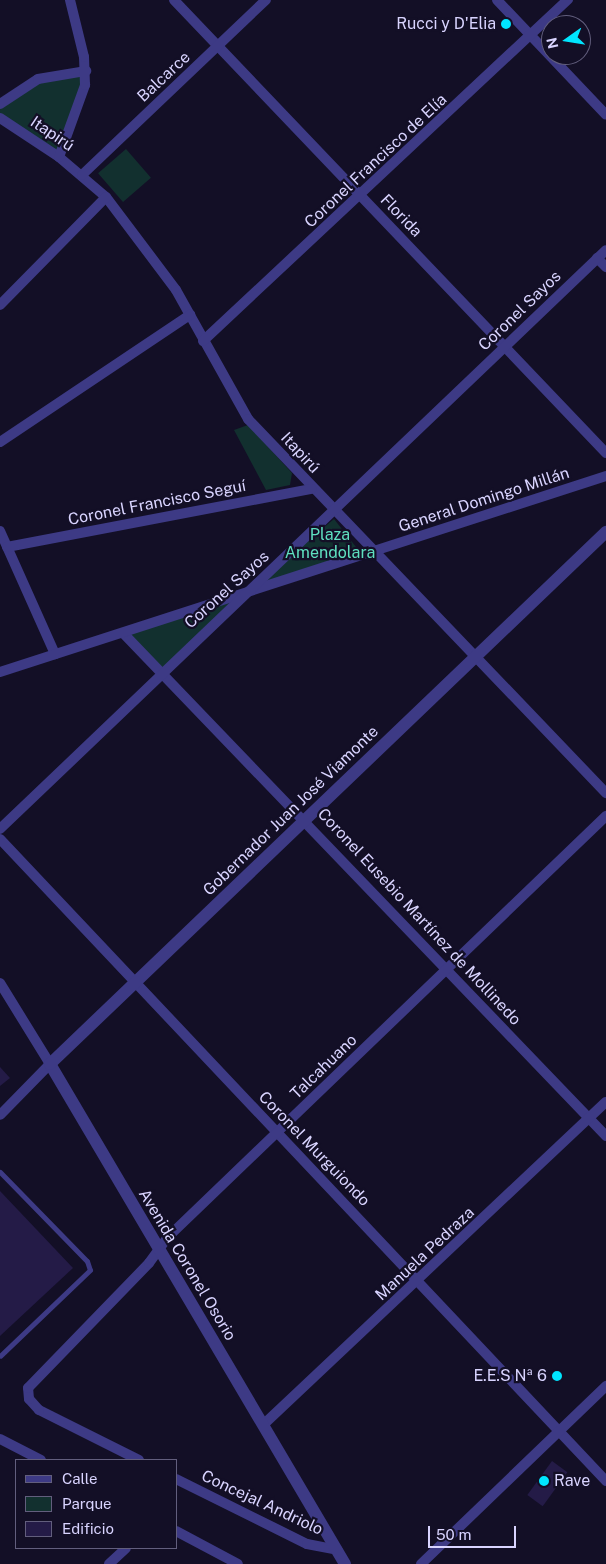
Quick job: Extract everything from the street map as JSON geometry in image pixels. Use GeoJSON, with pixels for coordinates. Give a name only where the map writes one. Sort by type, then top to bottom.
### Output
{"type":"FeatureCollection","features":[{"type":"Feature","properties":{"kind":"street"},"geometry":{"type":"LineString","coordinates":[[59,157],[82,98],[86,71],[70,0]]}},
{"type":"Feature","properties":{"kind":"street","name":"Florida"},"geometry":{"type":"LineString","coordinates":[[174,0],[606,453]]}},
{"type":"Feature","properties":{"kind":"street","name":"Balcarce"},"geometry":{"type":"LineString","coordinates":[[82,175],[266,0]]}},
{"type":"Feature","properties":{"kind":"street"},"geometry":{"type":"LineString","coordinates":[[497,0],[606,115]]}},
{"type":"Feature","properties":{"kind":"street","name":"Coronel Francisco de Elía"},"geometry":{"type":"LineString","coordinates":[[203,341],[362,196],[568,0]]}},
{"type":"Feature","properties":{"kind":"street"},"geometry":{"type":"LineString","coordinates":[[0,104],[38,79],[86,71]]}},
{"type":"Feature","properties":{"kind":"street","name":"Itapirú"},"geometry":{"type":"LineString","coordinates":[[0,118],[59,157],[82,175],[106,198],[155,259],[190,315],[248,419],[312,489],[606,793]]}},
{"type":"Feature","properties":{"kind":"street"},"geometry":{"type":"LineString","coordinates":[[0,305],[106,198]]}},
{"type":"Feature","properties":{"kind":"street","name":"Coronel Sayos"},"geometry":{"type":"LineString","coordinates":[[0,829],[162,671],[606,250]]}},
{"type":"Feature","properties":{"kind":"street"},"geometry":{"type":"LineString","coordinates":[[597,258],[606,267]]}},
{"type":"Feature","properties":{"kind":"street"},"geometry":{"type":"LineString","coordinates":[[0,442],[190,315]]}},
{"type":"Feature","properties":{"kind":"street","name":"General Domingo Millán"},"geometry":{"type":"LineString","coordinates":[[0,672],[124,634],[606,476]]}},
{"type":"Feature","properties":{"kind":"street","name":"Coronel Francisco Seguí"},"geometry":{"type":"LineString","coordinates":[[7,547],[312,489]]}},
{"type":"Feature","properties":{"kind":"street"},"geometry":{"type":"LineString","coordinates":[[0,531],[55,654]]}},
{"type":"Feature","properties":{"kind":"street","name":"Gobernador Juan José Viamonte"},"geometry":{"type":"LineString","coordinates":[[0,1115],[135,982],[307,820],[474,657],[606,532]]}},
{"type":"Feature","properties":{"kind":"street","name":"Coronel Eusebio Martínez de Mollinedo"},"geometry":{"type":"LineString","coordinates":[[124,634],[307,820],[606,1136]]}},
{"type":"Feature","properties":{"kind":"street","name":"Talcahuano"},"geometry":{"type":"LineString","coordinates":[[137,1459],[39,1410],[29,1399],[28,1388],[159,1250],[446,968],[606,816]]}},
{"type":"Feature","properties":{"kind":"street","name":"Coronel Murguiondo"},"geometry":{"type":"LineString","coordinates":[[0,839],[606,1481]]}},
{"type":"Feature","properties":{"kind":"street","name":"Avenida Coronel Osorio"},"geometry":{"type":"LineString","coordinates":[[0,983],[50,1064],[345,1564]]}},
{"type":"Feature","properties":{"kind":"street","name":"Manuela Pedraza"},"geometry":{"type":"LineString","coordinates":[[263,1425],[419,1282],[606,1102]]}},
{"type":"Feature","properties":{"kind":"street"},"geometry":{"type":"LineString","coordinates":[[421,1564],[606,1386]]}},
{"type":"Feature","properties":{"kind":"street"},"geometry":{"type":"LineString","coordinates":[[0,1438],[40,1459]]}},
{"type":"Feature","properties":{"kind":"street","name":"Concejal Andriolo"},"geometry":{"type":"LineString","coordinates":[[178,1480],[307,1544],[337,1550]]}},
{"type":"Feature","properties":{"kind":"street"},"geometry":{"type":"LineString","coordinates":[[178,1532],[238,1564]]}},
{"type":"Feature","properties":{"kind":"street"},"geometry":{"type":"LineString","coordinates":[[110,1564],[125,1549]]}},
{"type":"Feature","properties":{"kind":"lane"},"geometry":{"type":"LineString","coordinates":[[0,1172],[87,1261],[90,1270],[0,1356]]}},
{"type":"Feature","properties":{"kind":"green space"},"geometry":{"type":"Polygon","coordinates":[[[86,71],[59,157],[0,118],[0,104],[24,86],[86,71]]]}},
{"type":"Feature","properties":{"kind":"green space"},"geometry":{"type":"Polygon","coordinates":[[[126,149],[151,178],[123,202],[98,173],[126,149]]]}},
{"type":"Feature","properties":{"kind":"green space"},"geometry":{"type":"Polygon","coordinates":[[[248,425],[292,473],[290,485],[266,490],[234,430],[248,425]]]}},
{"type":"Feature","properties":{"kind":"green space","name":"Plaza Amendolara"},"geometry":{"type":"Polygon","coordinates":[[[334,519],[360,552],[243,595],[334,519]]]}},
{"type":"Feature","properties":{"kind":"green space"},"geometry":{"type":"Polygon","coordinates":[[[243,595],[162,671],[124,634],[243,595]]]}},
{"type":"Feature","properties":{"kind":"building"},"geometry":{"type":"Polygon","coordinates":[[[0,1067],[10,1078],[0,1086],[0,1067]]]}},
{"type":"Feature","properties":{"kind":"building"},"geometry":{"type":"Polygon","coordinates":[[[0,1191],[73,1268],[0,1336],[0,1191]]]}},
{"type":"Feature","properties":{"kind":"building","name":"Rave"},"geometry":{"type":"Polygon","coordinates":[[[552,1461],[567,1472],[543,1506],[527,1495],[552,1461]]]}},
{"type":"Feature","properties":{"kind":"place","name":"Rucci y D'Elia"},"geometry":{"type":"Point","coordinates":[506,24]}},
{"type":"Feature","properties":{"kind":"place","name":"E.E.S Nª 6"},"geometry":{"type":"Point","coordinates":[557,1376]}},
{"type":"Feature","properties":{"kind":"place","name":"Rave"},"geometry":{"type":"Point","coordinates":[544,1481]}}]}
